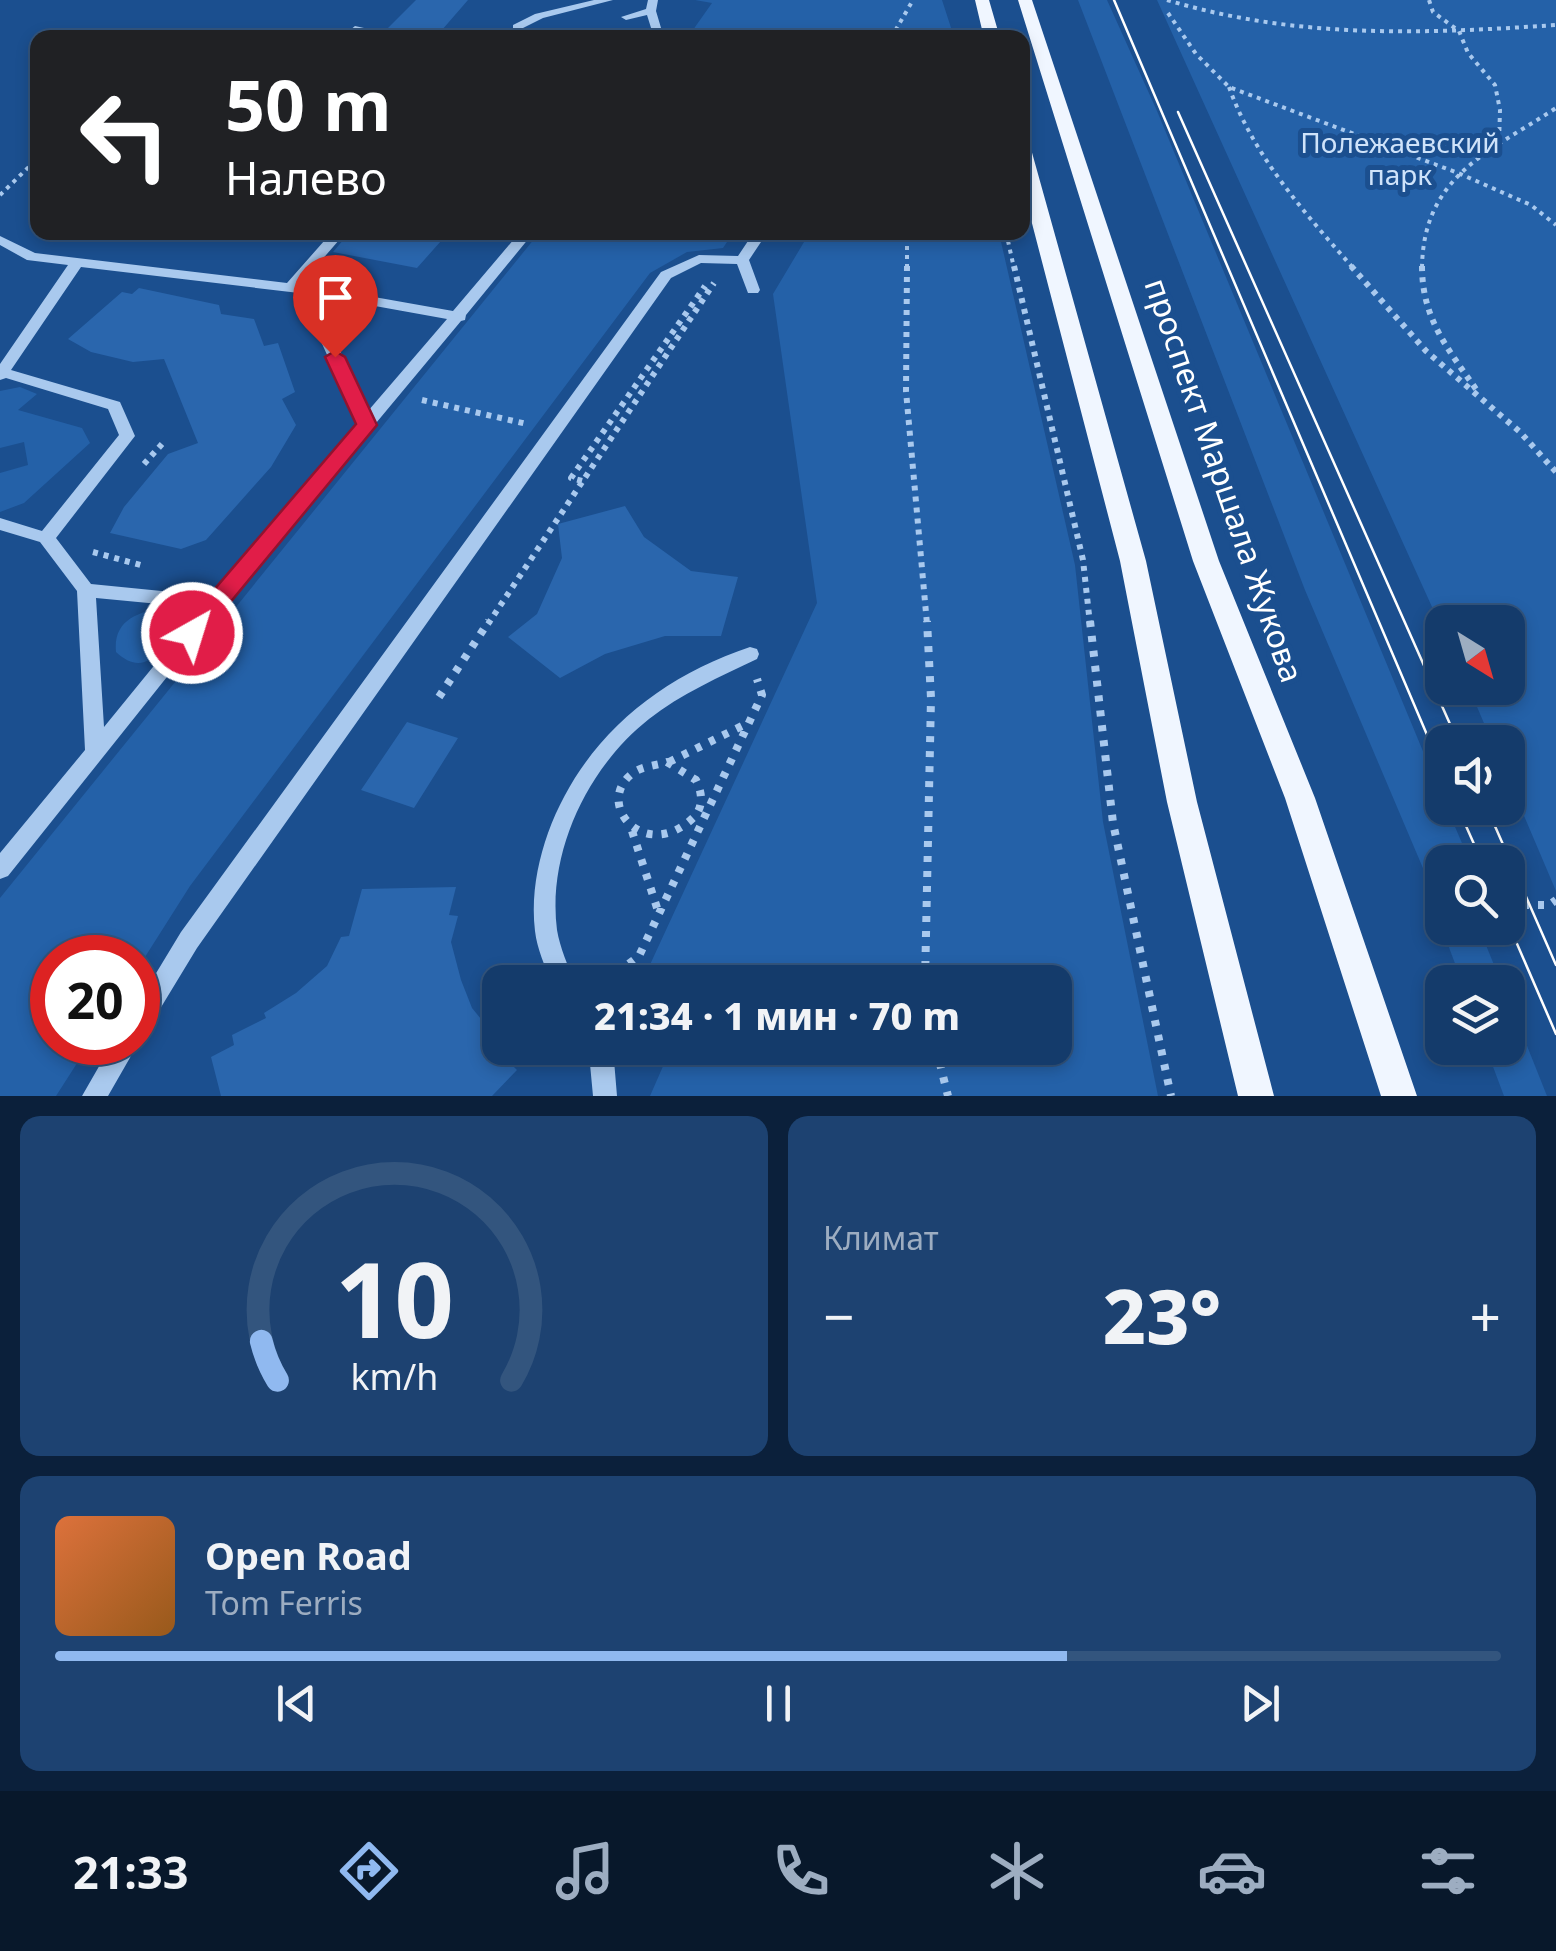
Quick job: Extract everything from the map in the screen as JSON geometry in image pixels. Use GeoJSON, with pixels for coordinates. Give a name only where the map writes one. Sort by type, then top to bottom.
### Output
{"type":"FeatureCollection","features":[{"type":"Feature","properties":{"kind":"main road"},"geometry":{"type":"LineString","coordinates":[[982,0],[990,30]]}},
{"type":"Feature","properties":{"kind":"main road","name":"проспект Маршала Жукова"},"geometry":{"type":"LineString","coordinates":[[1025,0],[1206,561],[1300,798],[1398,1096]]}},
{"type":"Feature","properties":{"kind":"main road"},"geometry":{"type":"LineString","coordinates":[[1030,178],[1134,561],[1182,802],[1256,1096]]}},
{"type":"Feature","properties":{"kind":"lane"},"geometry":{"type":"LineString","coordinates":[[517,30],[539,16],[608,0]]}},
{"type":"Feature","properties":{"kind":"lane"},"geometry":{"type":"LineString","coordinates":[[626,17],[652,6]]}},
{"type":"Feature","properties":{"kind":"lane"},"geometry":{"type":"LineString","coordinates":[[0,240],[32,256],[297,289],[460,316]]}},
{"type":"Feature","properties":{"kind":"lane"},"geometry":{"type":"LineString","coordinates":[[297,289],[334,240]]}},
{"type":"Feature","properties":{"kind":"lane"},"geometry":{"type":"LineString","coordinates":[[0,869],[216,603],[522,240]]}},
{"type":"Feature","properties":{"kind":"lane"},"geometry":{"type":"LineString","coordinates":[[742,260],[755,240]]}},
{"type":"Feature","properties":{"kind":"lane"},"geometry":{"type":"LineString","coordinates":[[160,988],[189,940],[666,274],[699,259],[742,260]]}},
{"type":"Feature","properties":{"kind":"lane"},"geometry":{"type":"LineString","coordinates":[[742,260],[753,290]]}},
{"type":"Feature","properties":{"kind":"lane"},"geometry":{"type":"LineString","coordinates":[[46,538],[127,436],[114,406],[2,374],[76,262]]}},
{"type":"Feature","properties":{"kind":"lane"},"geometry":{"type":"LineString","coordinates":[[297,289],[367,425]]}},
{"type":"Feature","properties":{"kind":"lane"},"geometry":{"type":"LineString","coordinates":[[0,524],[46,538],[86,590],[94,752]]}},
{"type":"Feature","properties":{"kind":"lane"},"geometry":{"type":"LineString","coordinates":[[86,590],[216,603]]}},
{"type":"Feature","properties":{"kind":"lane"},"geometry":{"type":"LineString","coordinates":[[557,965],[546,930],[549,851],[585,776],[629,724],[694,681],[750,654]]}},
{"type":"Feature","properties":{"kind":"lane"},"geometry":{"type":"LineString","coordinates":[[94,1096],[112,1065]]}},
{"type":"Feature","properties":{"kind":"lane"},"geometry":{"type":"LineString","coordinates":[[602,1065],[605,1096]]}},
{"type":"Feature","properties":{"kind":"path"},"geometry":{"type":"LineString","coordinates":[[896,30],[913,0]]}},
{"type":"Feature","properties":{"kind":"path"},"geometry":{"type":"LineString","coordinates":[[1168,0],[1205,13],[1375,36],[1556,25]]}},
{"type":"Feature","properties":{"kind":"path"},"geometry":{"type":"LineString","coordinates":[[1428,0],[1433,12],[1459,32],[1462,49],[1494,79],[1501,113],[1500,146]]}},
{"type":"Feature","properties":{"kind":"path"},"geometry":{"type":"LineString","coordinates":[[1168,13],[1196,54],[1229,87],[1458,173],[1532,205],[1556,224]]}},
{"type":"Feature","properties":{"kind":"path"},"geometry":{"type":"LineString","coordinates":[[1229,87],[1240,118],[1292,199],[1426,351],[1520,432],[1556,472]]}},
{"type":"Feature","properties":{"kind":"path"},"geometry":{"type":"LineString","coordinates":[[1480,398],[1440,341],[1422,292],[1422,251],[1439,198],[1458,173],[1556,108]]}},
{"type":"Feature","properties":{"kind":"path"},"geometry":{"type":"LineString","coordinates":[[0,195],[30,166]]}},
{"type":"Feature","properties":{"kind":"path"},"geometry":{"type":"LineString","coordinates":[[907,240],[906,391],[928,614],[931,698],[924,965]]}},
{"type":"Feature","properties":{"kind":"path"},"geometry":{"type":"LineString","coordinates":[[1008,240],[1083,560],[1113,823],[1171,1096]]}},
{"type":"Feature","properties":{"kind":"path"},"geometry":{"type":"LineString","coordinates":[[439,697],[714,283],[708,281],[571,478],[582,481]]}},
{"type":"Feature","properties":{"kind":"path"},"geometry":{"type":"LineString","coordinates":[[394,394],[556,430]]}},
{"type":"Feature","properties":{"kind":"path"},"geometry":{"type":"LineString","coordinates":[[136,472],[162,444]]}},
{"type":"Feature","properties":{"kind":"path"},"geometry":{"type":"LineString","coordinates":[[82,544],[90,551],[162,571]]}},
{"type":"Feature","properties":{"kind":"path"},"geometry":{"type":"LineString","coordinates":[[628,965],[640,956],[703,814],[762,695],[750,654]]}},
{"type":"Feature","properties":{"kind":"path"},"geometry":{"type":"LineString","coordinates":[[703,814],[677,833],[645,836],[620,817],[620,787],[632,773],[648,764],[667,762],[749,723]]}},
{"type":"Feature","properties":{"kind":"path"},"geometry":{"type":"LineString","coordinates":[[667,762],[693,774],[701,786],[703,814]]}},
{"type":"Feature","properties":{"kind":"path"},"geometry":{"type":"LineString","coordinates":[[631,829],[659,915]]}},
{"type":"Feature","properties":{"kind":"path"},"geometry":{"type":"LineString","coordinates":[[1525,905],[1548,905],[1556,900]]}},
{"type":"Feature","properties":{"kind":"path"},"geometry":{"type":"LineString","coordinates":[[940,1065],[948,1096]]}},
{"type":"Feature","properties":{"kind":"green space"},"geometry":{"type":"Polygon","coordinates":[[[695,0],[942,0],[952,30],[693,30],[712,3],[695,0]]]}},
{"type":"Feature","properties":{"kind":"green space"},"geometry":{"type":"Polygon","coordinates":[[[1078,0],[1107,0],[1157,111],[1425,756],[1425,825],[1454,825],[1463,845],[1425,845],[1425,873],[1305,590],[1078,0]]]}},
{"type":"Feature","properties":{"kind":"green space","name":"Полежаевский парк"},"geometry":{"type":"Polygon","coordinates":[[[1157,0],[1556,0],[1556,891],[1525,818],[1525,725],[1485,725],[1476,705],[1525,705],[1525,605],[1431,605],[1157,0]]]}},
{"type":"Feature","properties":{"kind":"green space"},"geometry":{"type":"Polygon","coordinates":[[[533,240],[728,240],[723,248],[687,252],[650,273],[190,886],[159,935],[30,935],[30,1065],[76,1065],[56,1096],[0,1096],[0,898],[533,240]]]}},
{"type":"Feature","properties":{"kind":"green space"},"geometry":{"type":"Polygon","coordinates":[[[805,240],[1001,240],[1075,565],[1103,822],[1158,1096],[650,1096],[664,1065],[1072,1065],[1072,965],[650,965],[817,603],[773,294],[805,240]]]}},
{"type":"Feature","properties":{"kind":"green space"},"geometry":{"type":"Polygon","coordinates":[[[20,387],[37,394],[18,410],[82,428],[90,443],[24,503],[0,512],[0,473],[28,465],[24,442],[0,448],[0,391],[20,387]]]}},
{"type":"Feature","properties":{"kind":"green space"},"geometry":{"type":"Polygon","coordinates":[[[165,607],[180,617],[182,625],[153,658],[136,663],[116,652],[119,632],[129,619],[165,607]]]}},
{"type":"Feature","properties":{"kind":"green space"},"geometry":{"type":"Polygon","coordinates":[[[1448,945],[1486,945],[1494,965],[1456,965],[1448,945]]]}},
{"type":"Feature","properties":{"kind":"green space"},"geometry":{"type":"Polygon","coordinates":[[[1525,1041],[1547,1096],[1504,1096],[1492,1065],[1525,1065],[1525,1041]]]}},
{"type":"Feature","properties":{"kind":"building"},"geometry":{"type":"Polygon","coordinates":[[[416,0],[468,0],[442,30],[386,30],[416,0]]]}},
{"type":"Feature","properties":{"kind":"building"},"geometry":{"type":"Polygon","coordinates":[[[343,240],[442,240],[417,268],[333,252],[343,240]]]}},
{"type":"Feature","properties":{"kind":"building"},"geometry":{"type":"Polygon","coordinates":[[[139,288],[219,305],[221,314],[254,319],[264,346],[278,343],[295,392],[282,399],[296,425],[271,467],[206,540],[181,549],[110,533],[124,507],[168,454],[198,443],[164,359],[133,362],[91,352],[68,339],[122,292],[132,294],[139,288]]]}},
{"type":"Feature","properties":{"kind":"building"},"geometry":{"type":"Polygon","coordinates":[[[625,506],[644,537],[691,571],[738,577],[721,636],[665,636],[605,654],[560,678],[508,637],[537,614],[562,558],[558,524],[625,506]]]}},
{"type":"Feature","properties":{"kind":"building"},"geometry":{"type":"Polygon","coordinates":[[[407,722],[458,738],[414,808],[361,790],[407,722]]]}},
{"type":"Feature","properties":{"kind":"building"},"geometry":{"type":"Polygon","coordinates":[[[456,887],[449,915],[458,916],[451,942],[472,1008],[482,1020],[482,1065],[512,1065],[517,1070],[492,1096],[221,1096],[211,1057],[234,1045],[232,1035],[266,1018],[264,1013],[296,993],[327,966],[341,937],[349,936],[362,889],[456,887]]]}},
{"type":"Feature","properties":{"kind":"tram line"},"geometry":{"type":"LineString","coordinates":[[1114,0],[1425,730]]}},
{"type":"Feature","properties":{"kind":"tram line"},"geometry":{"type":"LineString","coordinates":[[1178,112],[1450,725]]}},
{"type":"Feature","properties":{"kind":"tram line"},"geometry":{"type":"LineString","coordinates":[[1466,825],[1474,845]]}},
{"type":"Feature","properties":{"kind":"tram line"},"geometry":{"type":"LineString","coordinates":[[1494,825],[1556,965]]}},
{"type":"Feature","properties":{"kind":"tram line"},"geometry":{"type":"LineString","coordinates":[[1518,945],[1556,1034]]}},
{"type":"Feature","properties":{"kind":"route"},"geometry":{"type":"LineString","coordinates":[[192,633],[367,425],[335,357]]}}]}
